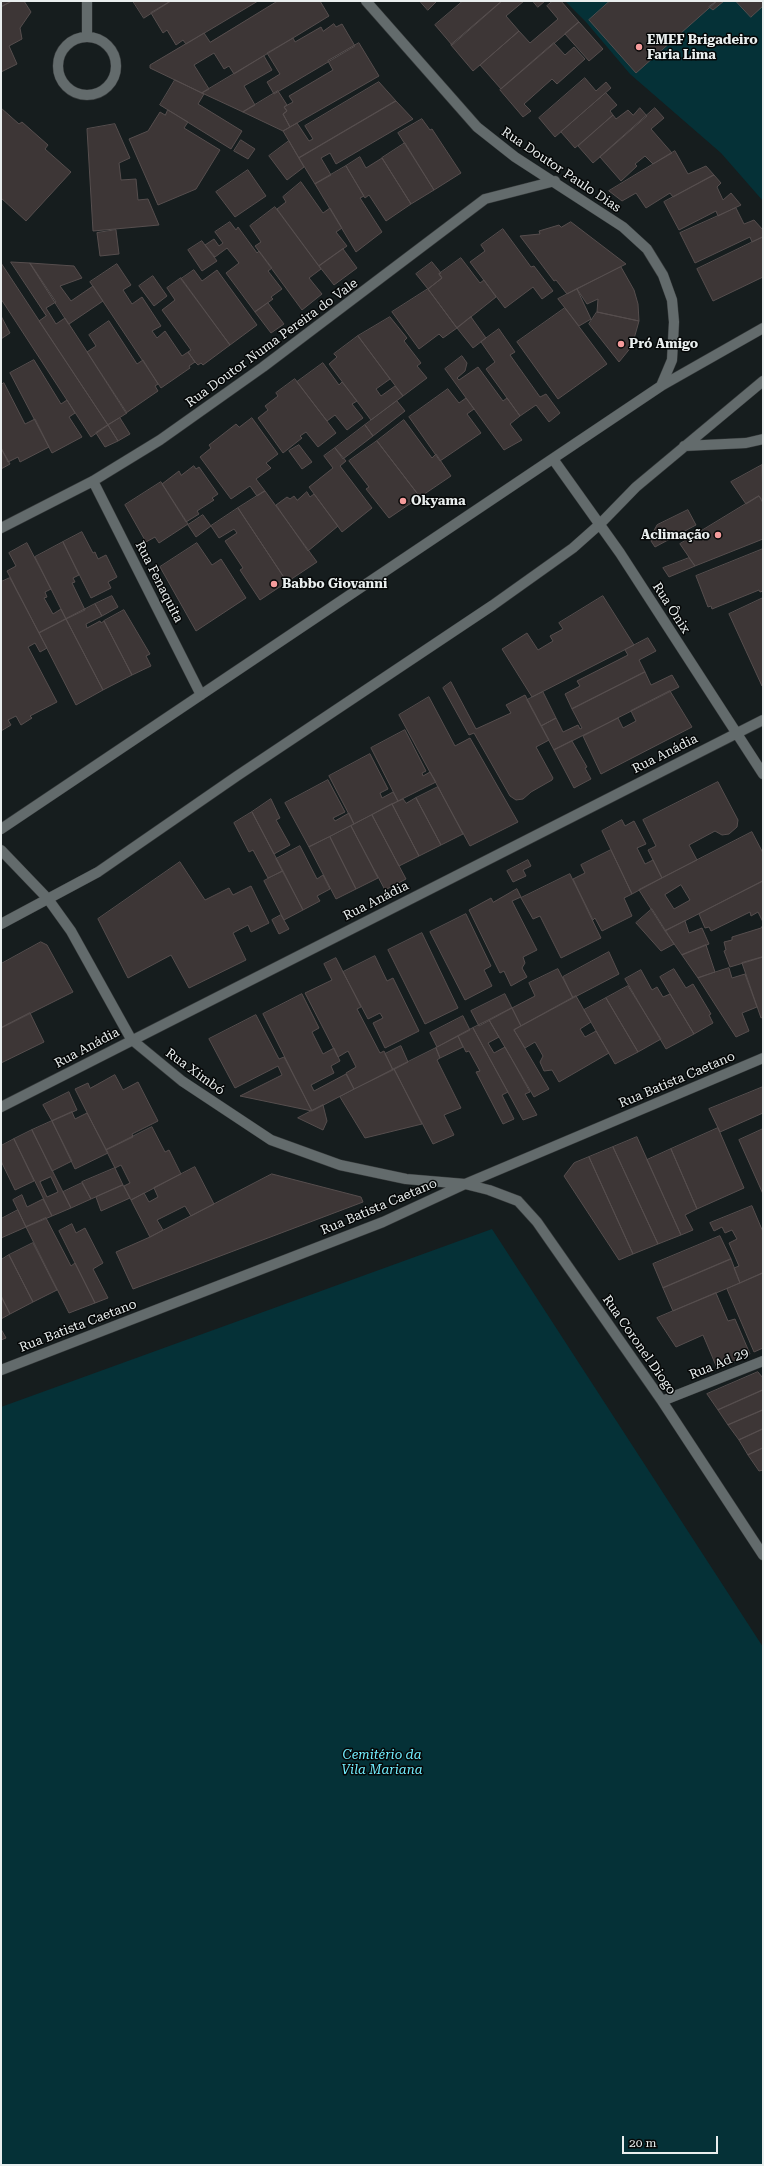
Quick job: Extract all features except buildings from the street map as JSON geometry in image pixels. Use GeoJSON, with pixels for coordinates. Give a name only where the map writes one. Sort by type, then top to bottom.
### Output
{"type":"FeatureCollection","features":[{"type":"Feature","properties":{"kind":"street"},"geometry":{"type":"LineString","coordinates":[[87,1],[87,37]]}},
{"type":"Feature","properties":{"kind":"street","name":"Rua Doutor Paulo Dias"},"geometry":{"type":"LineString","coordinates":[[366,1],[477,127],[515,157],[555,181],[623,226],[647,249],[663,275],[672,300],[674,322],[672,360],[660,386]]}},
{"type":"Feature","properties":{"kind":"street"},"geometry":{"type":"LineString","coordinates":[[87,37],[103,42],[109,47],[114,54],[116,70],[114,78],[103,90],[87,95],[79,94],[66,85],[61,78],[59,62],[66,46],[75,39],[87,37]]}},
{"type":"Feature","properties":{"kind":"street","name":"Rua Doutor Numa Pereira do Vale"},"geometry":{"type":"LineString","coordinates":[[1,528],[93,480],[160,440],[263,368],[485,199],[555,181]]}},
{"type":"Feature","properties":{"kind":"street"},"geometry":{"type":"LineString","coordinates":[[1,829],[660,386],[763,328]]}},
{"type":"Feature","properties":{"kind":"street"},"geometry":{"type":"LineString","coordinates":[[1,924],[98,872],[237,776],[481,614],[573,548],[600,524],[636,487],[763,382]]}},
{"type":"Feature","properties":{"kind":"street"},"geometry":{"type":"LineString","coordinates":[[684,446],[746,443],[763,439]]}},
{"type":"Feature","properties":{"kind":"street","name":"Rua Ônix"},"geometry":{"type":"LineString","coordinates":[[553,459],[600,524],[763,774]]}},
{"type":"Feature","properties":{"kind":"street","name":"Rua Fenaquita"},"geometry":{"type":"LineString","coordinates":[[93,480],[201,694]]}},
{"type":"Feature","properties":{"kind":"street","name":"Rua Anádia"},"geometry":{"type":"LineString","coordinates":[[1,1107],[131,1039],[736,732],[763,720]]}},
{"type":"Feature","properties":{"kind":"street","name":"Rua Ximbó"},"geometry":{"type":"LineString","coordinates":[[1,850],[48,898],[71,931],[131,1039],[182,1080],[271,1140],[340,1165],[406,1179],[465,1184]]}},
{"type":"Feature","properties":{"kind":"street","name":"Rua Batista Caetano"},"geometry":{"type":"LineString","coordinates":[[1,1370],[383,1222],[465,1184],[763,1058]]}},
{"type":"Feature","properties":{"kind":"street","name":"Rua Coronel Diogo"},"geometry":{"type":"LineString","coordinates":[[465,1184],[489,1190],[518,1201],[537,1222],[662,1401],[763,1555]]}},
{"type":"Feature","properties":{"kind":"street","name":"Rua Ad 29"},"geometry":{"type":"LineString","coordinates":[[662,1401],[763,1361]]}},
{"type":"Feature","properties":{"kind":"green space"},"geometry":{"type":"Polygon","coordinates":[[[565,1],[763,1],[763,201],[721,153],[630,74],[586,22],[565,1]]]}},
{"type":"Feature","properties":{"kind":"green space","name":"Cemitério da Vila Mariana"},"geometry":{"type":"Polygon","coordinates":[[[492,1229],[763,1647],[763,2165],[1,2165],[1,1407],[492,1229]]]}},
{"type":"Feature","properties":{"kind":"place","name":"EMEF Brigadeiro Faria Lima"},"geometry":{"type":"Point","coordinates":[639,47]}},
{"type":"Feature","properties":{"kind":"place","name":"Pró Amigo"},"geometry":{"type":"Point","coordinates":[621,344]}},
{"type":"Feature","properties":{"kind":"place","name":"Okyama"},"geometry":{"type":"Point","coordinates":[403,501]}},
{"type":"Feature","properties":{"kind":"place","name":"Aclimação"},"geometry":{"type":"Point","coordinates":[718,535]}},
{"type":"Feature","properties":{"kind":"place","name":"Babbo Giovanni"},"geometry":{"type":"Point","coordinates":[274,584]}}]}
